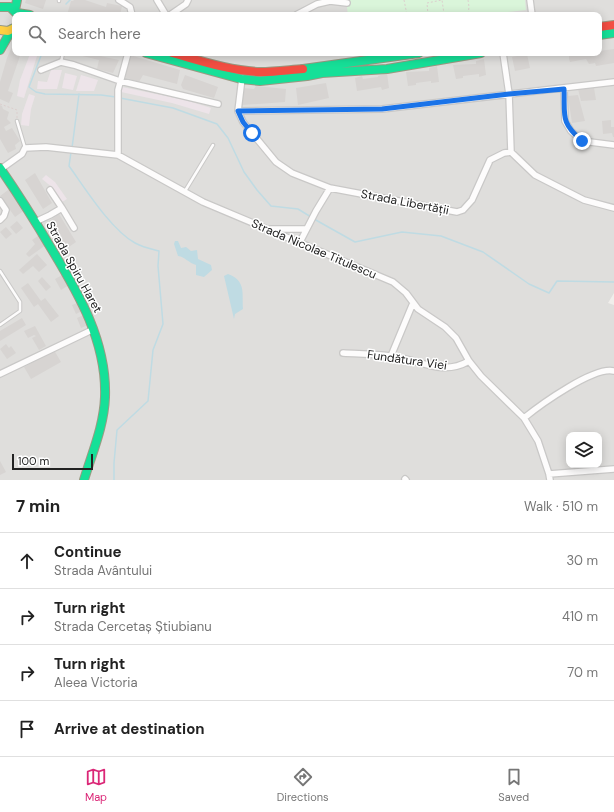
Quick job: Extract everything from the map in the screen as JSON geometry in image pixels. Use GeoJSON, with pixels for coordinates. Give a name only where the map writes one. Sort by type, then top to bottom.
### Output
{"type":"FeatureCollection","features":[{"type":"Feature","properties":{"kind":"main road"},"geometry":{"type":"LineString","coordinates":[[16,12],[17,0]]}},
{"type":"Feature","properties":{"kind":"main road"},"geometry":{"type":"LineString","coordinates":[[3,5],[8,6],[15,12]]}},
{"type":"Feature","properties":{"kind":"main road"},"geometry":{"type":"LineString","coordinates":[[602,27],[614,25]]}},
{"type":"Feature","properties":{"kind":"main road"},"geometry":{"type":"LineString","coordinates":[[0,30],[6,31],[12,29]]}},
{"type":"Feature","properties":{"kind":"main road"},"geometry":{"type":"LineString","coordinates":[[0,50],[12,31]]}},
{"type":"Feature","properties":{"kind":"main road"},"geometry":{"type":"LineString","coordinates":[[602,35],[614,33]]}},
{"type":"Feature","properties":{"kind":"main road"},"geometry":{"type":"LineString","coordinates":[[157,56],[242,79],[260,81],[322,73],[387,69],[463,56]]}},
{"type":"Feature","properties":{"kind":"main road"},"geometry":{"type":"LineString","coordinates":[[183,56],[223,67],[259,72],[285,71],[397,56]]}},
{"type":"Feature","properties":{"kind":"main road","name":"Strada Spiru Haret"},"geometry":{"type":"LineString","coordinates":[[0,169],[35,222],[80,296],[100,346],[105,375],[105,399],[84,480]]}},
{"type":"Feature","properties":{"kind":"street"},"geometry":{"type":"LineString","coordinates":[[119,0],[130,7],[131,12]]}},
{"type":"Feature","properties":{"kind":"street"},"geometry":{"type":"LineString","coordinates":[[157,0],[164,12]]}},
{"type":"Feature","properties":{"kind":"street"},"geometry":{"type":"LineString","coordinates":[[174,12],[186,4],[188,0]]}},
{"type":"Feature","properties":{"kind":"street"},"geometry":{"type":"LineString","coordinates":[[530,0],[532,12]]}},
{"type":"Feature","properties":{"kind":"street"},"geometry":{"type":"LineString","coordinates":[[302,12],[317,4],[330,1],[347,3]]}},
{"type":"Feature","properties":{"kind":"street"},"geometry":{"type":"LineString","coordinates":[[118,155],[118,90],[127,56]]}},
{"type":"Feature","properties":{"kind":"street"},"geometry":{"type":"LineString","coordinates":[[503,56],[509,94],[511,152],[535,175],[584,200],[614,208]]}},
{"type":"Feature","properties":{"kind":"street"},"geometry":{"type":"LineString","coordinates":[[41,70],[61,62],[120,81],[218,104]]}},
{"type":"Feature","properties":{"kind":"street"},"geometry":{"type":"LineString","coordinates":[[243,70],[238,111],[382,109],[614,82]]}},
{"type":"Feature","properties":{"kind":"street"},"geometry":{"type":"LineString","coordinates":[[564,89],[565,121],[571,131],[582,141],[614,145]]}},
{"type":"Feature","properties":{"kind":"street","name":"Strada Libertății"},"geometry":{"type":"LineString","coordinates":[[238,111],[243,122],[276,162],[292,173],[330,188],[457,212],[463,210],[472,200],[490,160],[504,153],[511,152]]}},
{"type":"Feature","properties":{"kind":"street"},"geometry":{"type":"LineString","coordinates":[[0,169],[22,154],[25,148]]}},
{"type":"Feature","properties":{"kind":"street","name":"Strada Nicolae Titulescu"},"geometry":{"type":"LineString","coordinates":[[25,148],[62,148],[118,155],[203,202],[393,282],[406,293],[418,309],[446,327],[456,338],[469,360],[481,376],[524,418],[538,441],[549,477]]}},
{"type":"Feature","properties":{"kind":"street"},"geometry":{"type":"LineString","coordinates":[[300,242],[330,188]]}},
{"type":"Feature","properties":{"kind":"street"},"geometry":{"type":"LineString","coordinates":[[50,190],[74,228]]}},
{"type":"Feature","properties":{"kind":"street"},"geometry":{"type":"LineString","coordinates":[[0,201],[6,210],[4,216],[0,220]]}},
{"type":"Feature","properties":{"kind":"street"},"geometry":{"type":"LineString","coordinates":[[35,222],[62,208]]}},
{"type":"Feature","properties":{"kind":"street"},"geometry":{"type":"LineString","coordinates":[[267,230],[306,229]]}},
{"type":"Feature","properties":{"kind":"street"},"geometry":{"type":"LineString","coordinates":[[391,356],[413,303]]}},
{"type":"Feature","properties":{"kind":"street"},"geometry":{"type":"LineString","coordinates":[[0,374],[94,329]]}},
{"type":"Feature","properties":{"kind":"street","name":"Fundătura Viei"},"geometry":{"type":"LineString","coordinates":[[343,353],[391,356],[429,366],[447,368],[460,366],[469,360]]}},
{"type":"Feature","properties":{"kind":"street"},"geometry":{"type":"LineString","coordinates":[[524,418],[553,396],[587,378],[601,372],[610,370],[614,371]]}},
{"type":"Feature","properties":{"kind":"street"},"geometry":{"type":"LineString","coordinates":[[549,477],[614,469]]}},
{"type":"Feature","properties":{"kind":"lane"},"geometry":{"type":"LineString","coordinates":[[61,62],[62,56]]}},
{"type":"Feature","properties":{"kind":"lane"},"geometry":{"type":"LineString","coordinates":[[17,120],[25,148]]}},
{"type":"Feature","properties":{"kind":"lane"},"geometry":{"type":"LineString","coordinates":[[185,191],[213,145]]}},
{"type":"Feature","properties":{"kind":"lane"},"geometry":{"type":"LineString","coordinates":[[0,271],[20,302],[20,310],[0,326]]}},
{"type":"Feature","properties":{"kind":"path"},"geometry":{"type":"LineString","coordinates":[[404,0],[406,12]]}},
{"type":"Feature","properties":{"kind":"path"},"geometry":{"type":"LineString","coordinates":[[428,12],[427,3],[437,0],[442,0],[444,12]]}},
{"type":"Feature","properties":{"kind":"path"},"geometry":{"type":"LineString","coordinates":[[468,0],[468,12]]}},
{"type":"Feature","properties":{"kind":"path"},"geometry":{"type":"LineString","coordinates":[[0,104],[17,110],[17,120]]}},
{"type":"Feature","properties":{"kind":"shaded area"},"geometry":{"type":"Polygon","coordinates":[[[0,0],[614,0],[614,293],[608,303],[614,305],[614,480],[0,480],[0,0]]]}},
{"type":"Feature","properties":{"kind":"shaded area"},"geometry":{"type":"Polygon","coordinates":[[[29,56],[37,56],[24,98],[17,96],[20,80],[29,56]]]}},
{"type":"Feature","properties":{"kind":"shaded area"},"geometry":{"type":"Polygon","coordinates":[[[51,70],[62,70],[57,89],[37,89],[38,81],[47,82],[51,70]]]}},
{"type":"Feature","properties":{"kind":"shaded area"},"geometry":{"type":"Polygon","coordinates":[[[65,73],[77,76],[73,90],[62,88],[65,73]]]}},
{"type":"Feature","properties":{"kind":"shaded area"},"geometry":{"type":"Polygon","coordinates":[[[81,75],[98,80],[94,91],[76,91],[81,75]]]}},
{"type":"Feature","properties":{"kind":"shaded area"},"geometry":{"type":"Polygon","coordinates":[[[122,87],[185,100],[211,108],[209,114],[172,103],[121,92],[122,87]]]}},
{"type":"Feature","properties":{"kind":"shaded area"},"geometry":{"type":"Polygon","coordinates":[[[29,94],[35,96],[31,109],[29,126],[21,125],[22,114],[29,94]]]}},
{"type":"Feature","properties":{"kind":"shaded area"},"geometry":{"type":"Polygon","coordinates":[[[46,175],[55,182],[67,199],[62,202],[53,188],[42,179],[46,175]]]}},
{"type":"Feature","properties":{"kind":"green space"},"geometry":{"type":"Polygon","coordinates":[[[346,0],[525,0],[526,10],[508,12],[348,12],[346,0]]]}},
{"type":"Feature","properties":{"kind":"water"},"geometry":{"type":"Polygon","coordinates":[[[175,241],[178,241],[181,248],[186,247],[191,251],[197,250],[198,259],[211,265],[212,270],[204,277],[196,275],[196,265],[178,256],[174,244],[175,241]]]}},
{"type":"Feature","properties":{"kind":"water"},"geometry":{"type":"Polygon","coordinates":[[[228,274],[238,280],[243,292],[243,309],[235,314],[234,319],[224,276],[228,274]]]}},
{"type":"Feature","properties":{"kind":"building"},"geometry":{"type":"Polygon","coordinates":[[[26,0],[46,0],[43,9],[25,3],[26,0]]]}},
{"type":"Feature","properties":{"kind":"building"},"geometry":{"type":"Polygon","coordinates":[[[85,0],[106,7],[107,3],[122,6],[121,12],[68,12],[71,1],[85,0]]]}},
{"type":"Feature","properties":{"kind":"building"},"geometry":{"type":"Polygon","coordinates":[[[12,47],[12,56],[20,56],[8,91],[13,93],[9,103],[0,99],[0,82],[12,47]]]}},
{"type":"Feature","properties":{"kind":"building"},"geometry":{"type":"Polygon","coordinates":[[[614,49],[614,63],[596,66],[595,63],[589,64],[586,59],[570,62],[569,59],[569,56],[602,56],[602,51],[614,49]]]}},
{"type":"Feature","properties":{"kind":"building"},"geometry":{"type":"Polygon","coordinates":[[[82,56],[100,56],[119,60],[113,73],[97,69],[99,60],[82,56]]]}},
{"type":"Feature","properties":{"kind":"building"},"geometry":{"type":"Polygon","coordinates":[[[130,56],[180,70],[177,84],[143,75],[139,82],[124,77],[130,56]]]}},
{"type":"Feature","properties":{"kind":"building"},"geometry":{"type":"Polygon","coordinates":[[[527,56],[530,68],[515,71],[512,57],[527,56]]]}},
{"type":"Feature","properties":{"kind":"building"},"geometry":{"type":"Polygon","coordinates":[[[484,59],[486,75],[479,77],[479,74],[463,76],[463,78],[456,79],[453,65],[476,64],[476,61],[484,59]]]}},
{"type":"Feature","properties":{"kind":"building"},"geometry":{"type":"Polygon","coordinates":[[[437,66],[439,82],[431,83],[431,81],[416,83],[416,85],[408,86],[406,72],[429,71],[429,68],[437,66]]]}},
{"type":"Feature","properties":{"kind":"building"},"geometry":{"type":"Polygon","coordinates":[[[387,73],[389,88],[382,90],[381,87],[357,91],[355,78],[362,76],[363,79],[378,77],[387,73]]]}},
{"type":"Feature","properties":{"kind":"building"},"geometry":{"type":"Polygon","coordinates":[[[185,75],[218,87],[214,98],[183,89],[181,85],[185,75]]]}},
{"type":"Feature","properties":{"kind":"building"},"geometry":{"type":"Polygon","coordinates":[[[326,83],[329,98],[298,105],[296,88],[326,83]]]}},
{"type":"Feature","properties":{"kind":"building"},"geometry":{"type":"Polygon","coordinates":[[[256,86],[286,89],[285,102],[242,105],[243,88],[254,89],[256,86]]]}},
{"type":"Feature","properties":{"kind":"building"},"geometry":{"type":"Polygon","coordinates":[[[594,88],[596,100],[581,101],[578,89],[594,88]]]}},
{"type":"Feature","properties":{"kind":"building"},"geometry":{"type":"Polygon","coordinates":[[[578,95],[585,121],[572,123],[568,96],[578,95]]]}},
{"type":"Feature","properties":{"kind":"building"},"geometry":{"type":"Polygon","coordinates":[[[0,105],[3,109],[9,112],[7,119],[11,123],[4,127],[6,131],[12,128],[20,141],[15,145],[16,149],[8,153],[0,139],[0,105]]]}},
{"type":"Feature","properties":{"kind":"building"},"geometry":{"type":"Polygon","coordinates":[[[611,120],[611,127],[614,127],[614,137],[612,133],[603,134],[602,121],[611,120]]]}},
{"type":"Feature","properties":{"kind":"building"},"geometry":{"type":"Polygon","coordinates":[[[35,173],[52,203],[43,209],[25,180],[35,173]]]}},
{"type":"Feature","properties":{"kind":"building"},"geometry":{"type":"Polygon","coordinates":[[[12,187],[29,207],[15,217],[0,196],[12,187]]]}},
{"type":"Feature","properties":{"kind":"building"},"geometry":{"type":"Polygon","coordinates":[[[59,214],[76,242],[66,249],[49,221],[59,214]]]}},
{"type":"Feature","properties":{"kind":"building"},"geometry":{"type":"Polygon","coordinates":[[[17,221],[23,228],[16,234],[10,227],[17,221]]]}},
{"type":"Feature","properties":{"kind":"building"},"geometry":{"type":"Polygon","coordinates":[[[6,227],[12,234],[6,239],[0,232],[6,227]]]}},
{"type":"Feature","properties":{"kind":"building"},"geometry":{"type":"Polygon","coordinates":[[[41,234],[50,242],[29,257],[26,254],[35,244],[32,240],[41,234]]]}},
{"type":"Feature","properties":{"kind":"building"},"geometry":{"type":"Polygon","coordinates":[[[37,254],[47,265],[39,272],[33,266],[23,274],[19,270],[37,254]]]}},
{"type":"Feature","properties":{"kind":"building"},"geometry":{"type":"Polygon","coordinates":[[[64,274],[69,285],[61,290],[55,279],[64,274]]]}},
{"type":"Feature","properties":{"kind":"building"},"geometry":{"type":"Polygon","coordinates":[[[42,277],[51,287],[46,291],[38,281],[42,277]]]}},
{"type":"Feature","properties":{"kind":"building"},"geometry":{"type":"Polygon","coordinates":[[[28,283],[41,301],[45,298],[59,316],[51,322],[38,304],[34,307],[21,288],[28,283]]]}},
{"type":"Feature","properties":{"kind":"building"},"geometry":{"type":"Polygon","coordinates":[[[80,302],[84,310],[76,314],[72,305],[80,302]]]}},
{"type":"Feature","properties":{"kind":"building"},"geometry":{"type":"Polygon","coordinates":[[[86,314],[90,324],[81,328],[77,318],[86,314]]]}},
{"type":"Feature","properties":{"kind":"building"},"geometry":{"type":"Polygon","coordinates":[[[22,318],[26,325],[0,341],[0,331],[22,318]]]}},
{"type":"Feature","properties":{"kind":"building"},"geometry":{"type":"Polygon","coordinates":[[[35,326],[46,346],[39,350],[32,338],[36,336],[34,335],[28,338],[24,331],[35,326]]]}},
{"type":"Feature","properties":{"kind":"building"},"geometry":{"type":"Polygon","coordinates":[[[6,344],[9,348],[11,346],[16,353],[7,359],[0,349],[6,344]]]}},
{"type":"Feature","properties":{"kind":"building"},"geometry":{"type":"Polygon","coordinates":[[[54,350],[61,362],[31,379],[24,367],[54,350]]]}},
{"type":"Feature","properties":{"kind":"building"},"geometry":{"type":"Polygon","coordinates":[[[0,461],[6,472],[0,475],[0,461]]]}},
{"type":"Feature","properties":{"kind":"waterway"},"geometry":{"type":"LineString","coordinates":[[66,4],[70,0]]}},
{"type":"Feature","properties":{"kind":"waterway"},"geometry":{"type":"LineString","coordinates":[[41,56],[29,87],[36,92],[45,94],[101,95],[116,97]]}},
{"type":"Feature","properties":{"kind":"waterway"},"geometry":{"type":"LineString","coordinates":[[72,148],[79,94]]}},
{"type":"Feature","properties":{"kind":"waterway"},"geometry":{"type":"LineString","coordinates":[[120,98],[173,108],[217,124],[228,138],[244,172],[271,206],[298,209],[311,217]]}},
{"type":"Feature","properties":{"kind":"waterway"},"geometry":{"type":"LineString","coordinates":[[71,152],[69,166],[108,219],[117,229],[135,243],[159,251],[158,266],[163,324],[153,350],[148,401],[117,430],[114,480]]}},
{"type":"Feature","properties":{"kind":"waterway"},"geometry":{"type":"LineString","coordinates":[[314,219],[355,242],[402,232],[441,236],[483,252],[529,284],[549,293],[557,281],[614,282]]}},
{"type":"Feature","properties":{"kind":"traffic: fast"},"geometry":{"type":"LineString","coordinates":[[15,10],[17,0]]}},
{"type":"Feature","properties":{"kind":"traffic: fast"},"geometry":{"type":"LineString","coordinates":[[0,7],[10,7],[15,12]]}},
{"type":"Feature","properties":{"kind":"traffic: fast"},"geometry":{"type":"LineString","coordinates":[[0,50],[12,29]]}},
{"type":"Feature","properties":{"kind":"traffic: fast"},"geometry":{"type":"LineString","coordinates":[[602,35],[614,33]]}},
{"type":"Feature","properties":{"kind":"traffic: fast"},"geometry":{"type":"LineString","coordinates":[[157,56],[241,79],[260,81],[322,73],[387,69],[463,56]]}},
{"type":"Feature","properties":{"kind":"traffic: fast"},"geometry":{"type":"LineString","coordinates":[[303,69],[397,56]]}},
{"type":"Feature","properties":{"kind":"traffic: fast"},"geometry":{"type":"LineString","coordinates":[[0,168],[33,218],[72,283],[96,338],[101,357],[105,397],[100,429],[84,480]]}},
{"type":"Feature","properties":{"kind":"traffic: slow"},"geometry":{"type":"LineString","coordinates":[[0,30],[8,31],[12,29]]}},
{"type":"Feature","properties":{"kind":"traffic: jam"},"geometry":{"type":"LineString","coordinates":[[602,27],[614,25]]}},
{"type":"Feature","properties":{"kind":"traffic: jam"},"geometry":{"type":"LineString","coordinates":[[183,56],[238,70],[266,72],[303,69]]}},
{"type":"Feature","properties":{"kind":"route"},"geometry":{"type":"LineString","coordinates":[[252,133],[243,122],[238,111],[331,111],[382,109],[564,89],[565,121],[571,131],[582,141]]}}]}
